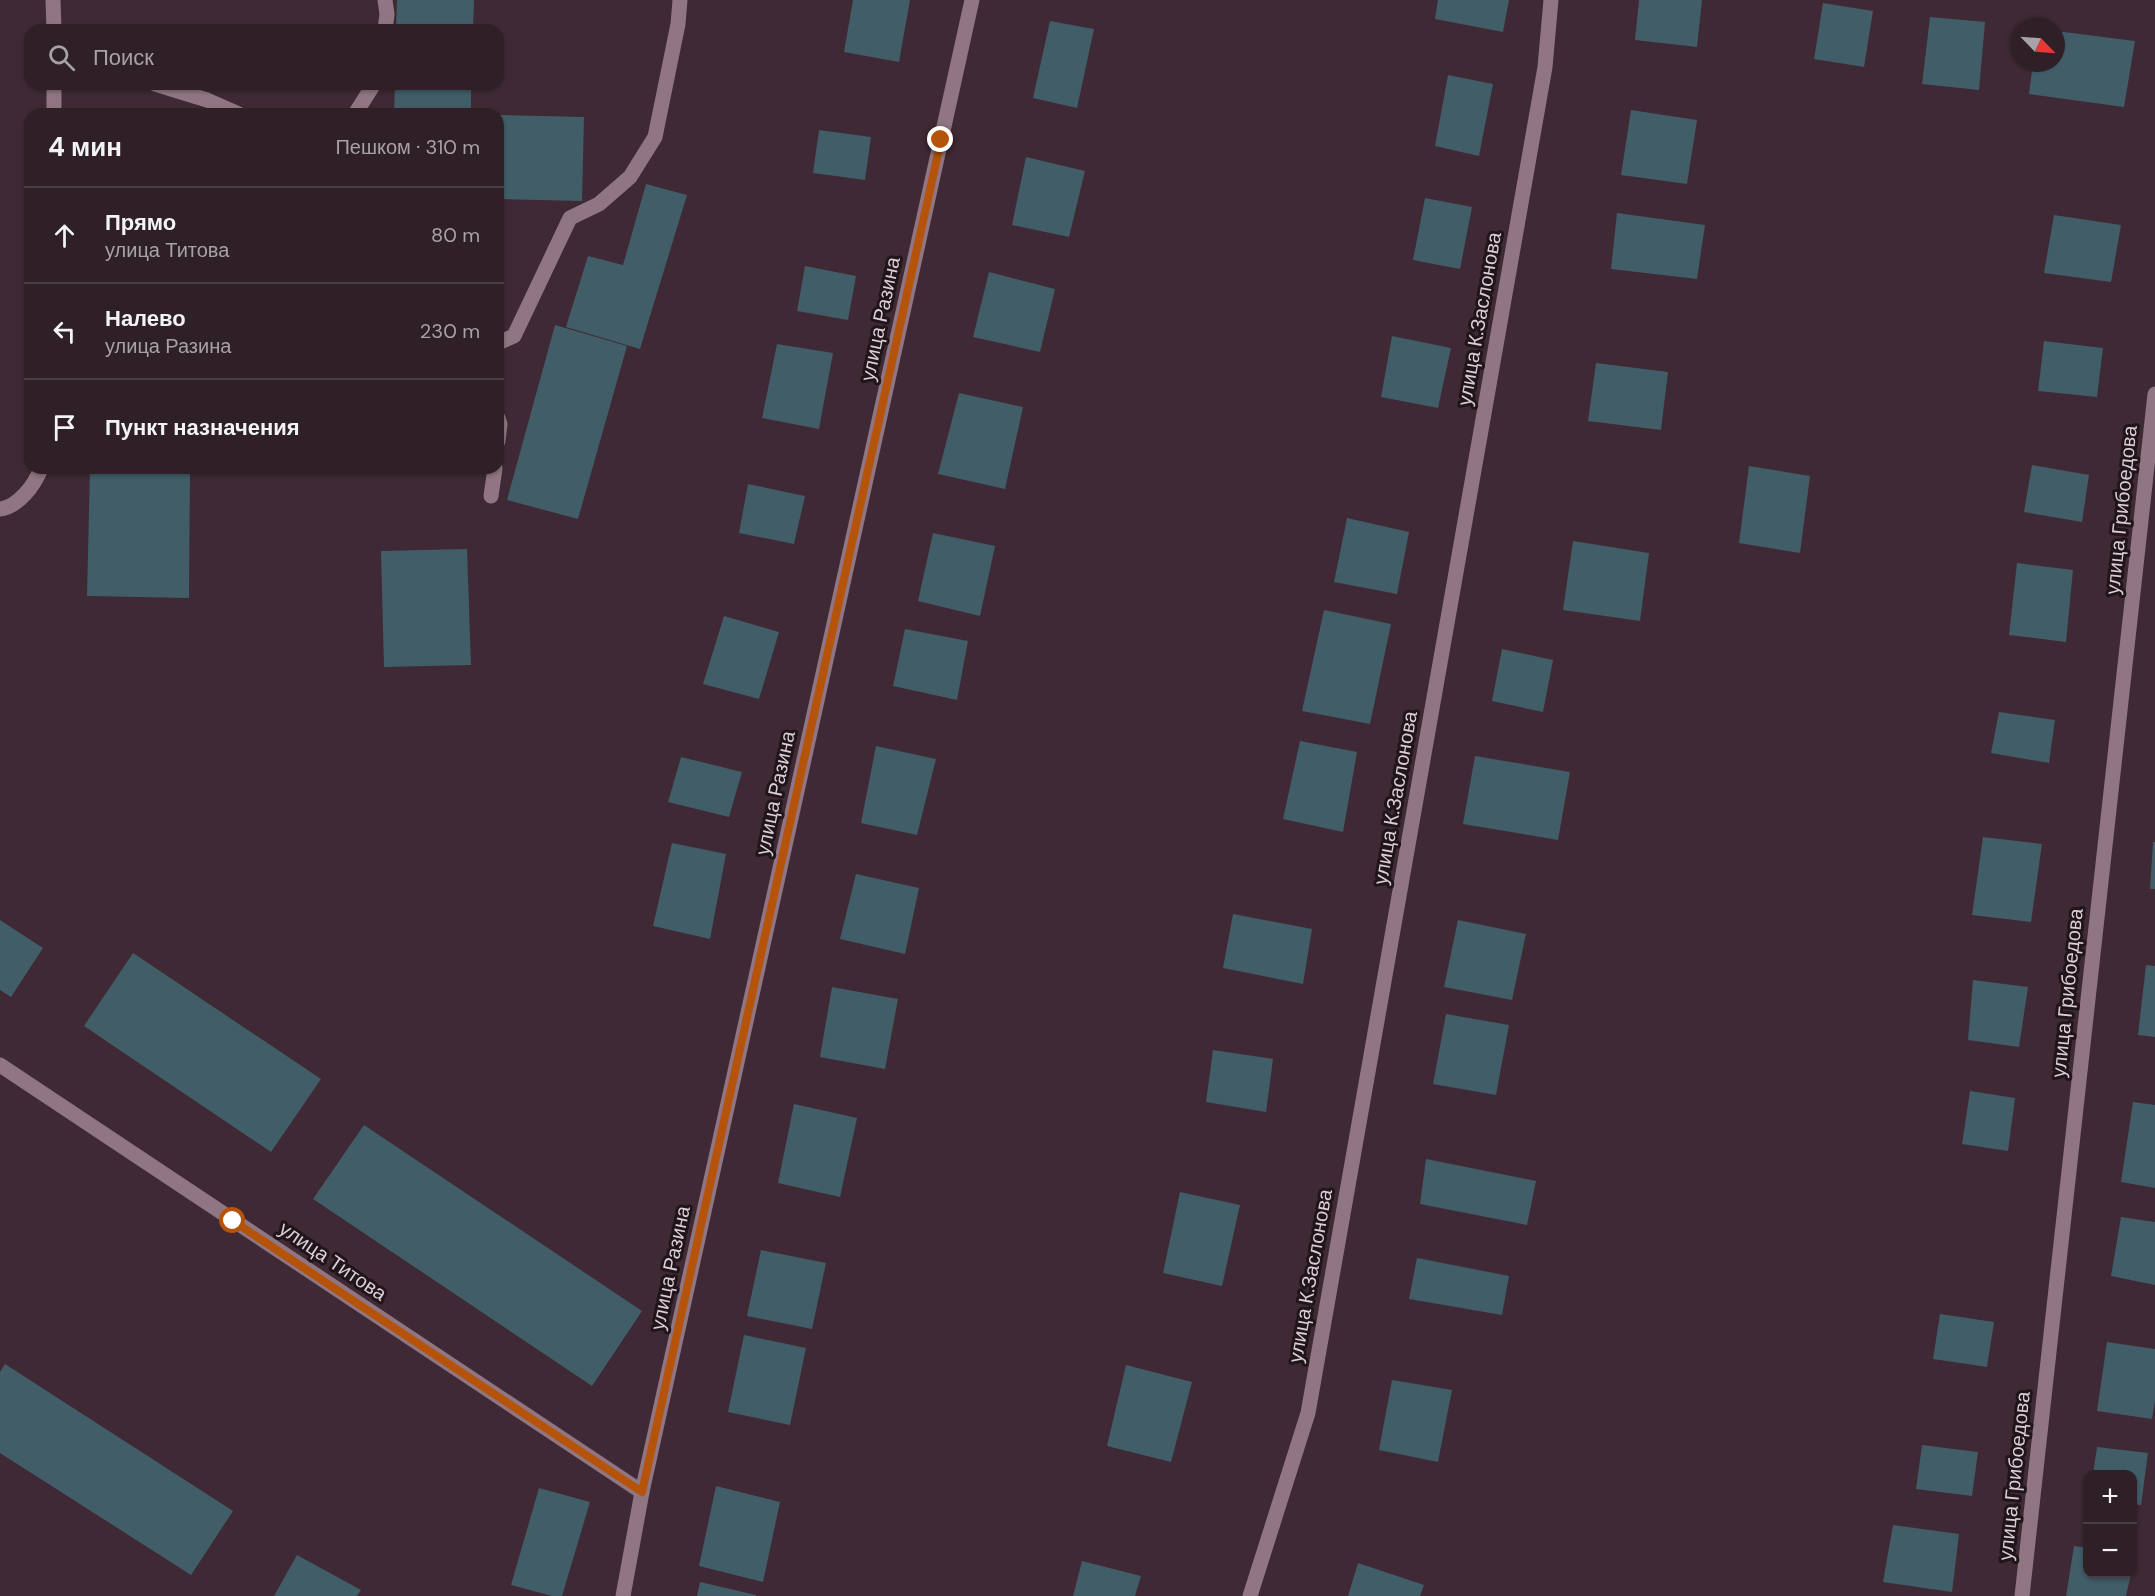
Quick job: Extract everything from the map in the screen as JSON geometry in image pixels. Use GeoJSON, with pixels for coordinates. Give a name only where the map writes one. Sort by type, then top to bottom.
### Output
{"type":"FeatureCollection","features":[{"type":"Feature","properties":{"kind":"street"},"geometry":{"type":"LineString","coordinates":[[53,0],[54,24]]}},
{"type":"Feature","properties":{"kind":"street"},"geometry":{"type":"LineString","coordinates":[[386,0],[386,24]]}},
{"type":"Feature","properties":{"kind":"street"},"geometry":{"type":"LineString","coordinates":[[504,341],[514,336],[570,218],[598,204],[630,177],[655,137],[678,24],[680,0]]}},
{"type":"Feature","properties":{"kind":"street","name":"улица Разина"},"geometry":{"type":"LineString","coordinates":[[623,1596],[642,1492],[972,0]]}},
{"type":"Feature","properties":{"kind":"street","name":"улица К.Заслонова"},"geometry":{"type":"LineString","coordinates":[[1250,1596],[1308,1413],[1545,67],[1551,0]]}},
{"type":"Feature","properties":{"kind":"street"},"geometry":{"type":"LineString","coordinates":[[54,90],[54,108]]}},
{"type":"Feature","properties":{"kind":"street"},"geometry":{"type":"LineString","coordinates":[[174,90],[225,108]]}},
{"type":"Feature","properties":{"kind":"street"},"geometry":{"type":"LineString","coordinates":[[359,108],[370,90]]}},
{"type":"Feature","properties":{"kind":"street","name":"улица Грибоедова"},"geometry":{"type":"LineString","coordinates":[[2022,1596],[2155,394]]}},
{"type":"Feature","properties":{"kind":"street"},"geometry":{"type":"LineString","coordinates":[[0,510],[9,508],[37,481],[39,474]]}},
{"type":"Feature","properties":{"kind":"street"},"geometry":{"type":"LineString","coordinates":[[492,495],[494,474]]}},
{"type":"Feature","properties":{"kind":"street","name":"улица Титова"},"geometry":{"type":"LineString","coordinates":[[0,1065],[642,1492]]}},
{"type":"Feature","properties":{"kind":"building"},"geometry":{"type":"Polygon","coordinates":[[[397,0],[474,0],[473,24],[396,24],[397,0]]]}},
{"type":"Feature","properties":{"kind":"building"},"geometry":{"type":"Polygon","coordinates":[[[853,0],[910,0],[899,62],[844,52],[853,0]]]}},
{"type":"Feature","properties":{"kind":"building"},"geometry":{"type":"Polygon","coordinates":[[[1438,0],[1509,0],[1503,32],[1435,19],[1438,0]]]}},
{"type":"Feature","properties":{"kind":"building"},"geometry":{"type":"Polygon","coordinates":[[[1639,0],[1702,0],[1697,47],[1635,40],[1639,0]]]}},
{"type":"Feature","properties":{"kind":"building"},"geometry":{"type":"Polygon","coordinates":[[[1823,3],[1873,11],[1864,67],[1814,59],[1823,3]]]}},
{"type":"Feature","properties":{"kind":"building"},"geometry":{"type":"Polygon","coordinates":[[[1930,17],[1985,22],[1979,90],[1922,84],[1930,17]]]}},
{"type":"Feature","properties":{"kind":"building"},"geometry":{"type":"Polygon","coordinates":[[[1050,21],[1094,29],[1077,108],[1033,98],[1050,21]]]}},
{"type":"Feature","properties":{"kind":"building"},"geometry":{"type":"Polygon","coordinates":[[[2065,32],[2135,41],[2124,107],[2029,94],[2032,72],[2065,72],[2065,32]]]}},
{"type":"Feature","properties":{"kind":"building"},"geometry":{"type":"Polygon","coordinates":[[[1448,75],[1493,84],[1479,156],[1435,146],[1448,75]]]}},
{"type":"Feature","properties":{"kind":"building"},"geometry":{"type":"Polygon","coordinates":[[[395,90],[471,90],[471,108],[394,108],[395,90]]]}},
{"type":"Feature","properties":{"kind":"building"},"geometry":{"type":"Polygon","coordinates":[[[1631,110],[1697,120],[1687,184],[1621,175],[1631,110]]]}},
{"type":"Feature","properties":{"kind":"building"},"geometry":{"type":"Polygon","coordinates":[[[504,115],[584,117],[582,201],[504,199],[504,115]]]}},
{"type":"Feature","properties":{"kind":"building"},"geometry":{"type":"Polygon","coordinates":[[[819,130],[871,137],[865,180],[813,173],[819,130]]]}},
{"type":"Feature","properties":{"kind":"building"},"geometry":{"type":"Polygon","coordinates":[[[1026,157],[1085,171],[1069,237],[1012,225],[1026,157]]]}},
{"type":"Feature","properties":{"kind":"building"},"geometry":{"type":"Polygon","coordinates":[[[646,184],[687,195],[640,349],[566,327],[588,256],[623,265],[646,184]]]}},
{"type":"Feature","properties":{"kind":"building"},"geometry":{"type":"Polygon","coordinates":[[[1425,198],[1472,207],[1460,269],[1413,260],[1425,198]]]}},
{"type":"Feature","properties":{"kind":"building"},"geometry":{"type":"Polygon","coordinates":[[[1617,213],[1705,225],[1697,279],[1611,269],[1617,213]]]}},
{"type":"Feature","properties":{"kind":"building"},"geometry":{"type":"Polygon","coordinates":[[[2054,215],[2121,225],[2111,282],[2044,273],[2054,215]]]}},
{"type":"Feature","properties":{"kind":"building"},"geometry":{"type":"Polygon","coordinates":[[[805,266],[856,276],[848,320],[797,311],[805,266]]]}},
{"type":"Feature","properties":{"kind":"building"},"geometry":{"type":"Polygon","coordinates":[[[989,272],[1055,289],[1040,352],[973,337],[989,272]]]}},
{"type":"Feature","properties":{"kind":"building"},"geometry":{"type":"Polygon","coordinates":[[[555,325],[627,346],[578,519],[507,500],[555,325]]]}},
{"type":"Feature","properties":{"kind":"building"},"geometry":{"type":"Polygon","coordinates":[[[1392,336],[1451,348],[1438,408],[1381,397],[1392,336]]]}},
{"type":"Feature","properties":{"kind":"building"},"geometry":{"type":"Polygon","coordinates":[[[2044,341],[2103,348],[2097,397],[2038,391],[2044,341]]]}},
{"type":"Feature","properties":{"kind":"building"},"geometry":{"type":"Polygon","coordinates":[[[777,344],[833,353],[819,429],[762,418],[777,344]]]}},
{"type":"Feature","properties":{"kind":"building"},"geometry":{"type":"Polygon","coordinates":[[[1596,363],[1668,372],[1661,430],[1588,421],[1596,363]]]}},
{"type":"Feature","properties":{"kind":"building"},"geometry":{"type":"Polygon","coordinates":[[[959,393],[1023,407],[1005,489],[938,474],[959,393]]]}},
{"type":"Feature","properties":{"kind":"building"},"geometry":{"type":"Polygon","coordinates":[[[2032,465],[2089,475],[2082,522],[2024,512],[2032,465]]]}},
{"type":"Feature","properties":{"kind":"building"},"geometry":{"type":"Polygon","coordinates":[[[1749,466],[1810,476],[1800,553],[1739,543],[1749,466]]]}},
{"type":"Feature","properties":{"kind":"building"},"geometry":{"type":"Polygon","coordinates":[[[90,474],[190,474],[189,598],[87,596],[90,474]]]}},
{"type":"Feature","properties":{"kind":"building"},"geometry":{"type":"Polygon","coordinates":[[[748,484],[805,496],[794,544],[739,533],[748,484]]]}},
{"type":"Feature","properties":{"kind":"building"},"geometry":{"type":"Polygon","coordinates":[[[1347,518],[1409,532],[1397,594],[1334,582],[1347,518]]]}},
{"type":"Feature","properties":{"kind":"building"},"geometry":{"type":"Polygon","coordinates":[[[933,533],[995,546],[980,616],[918,601],[933,533]]]}},
{"type":"Feature","properties":{"kind":"building"},"geometry":{"type":"Polygon","coordinates":[[[1573,541],[1649,553],[1640,621],[1563,610],[1573,541]]]}},
{"type":"Feature","properties":{"kind":"building"},"geometry":{"type":"Polygon","coordinates":[[[467,549],[471,665],[384,667],[381,551],[467,549]]]}},
{"type":"Feature","properties":{"kind":"building"},"geometry":{"type":"Polygon","coordinates":[[[2017,563],[2073,570],[2066,642],[2009,635],[2017,563]]]}},
{"type":"Feature","properties":{"kind":"building"},"geometry":{"type":"Polygon","coordinates":[[[1324,610],[1391,624],[1370,724],[1302,711],[1324,610]]]}},
{"type":"Feature","properties":{"kind":"building"},"geometry":{"type":"Polygon","coordinates":[[[724,616],[779,632],[759,699],[703,684],[724,616]]]}},
{"type":"Feature","properties":{"kind":"building"},"geometry":{"type":"Polygon","coordinates":[[[905,629],[968,641],[957,700],[893,686],[905,629]]]}},
{"type":"Feature","properties":{"kind":"building"},"geometry":{"type":"Polygon","coordinates":[[[1502,649],[1553,660],[1543,712],[1492,701],[1502,649]]]}},
{"type":"Feature","properties":{"kind":"building"},"geometry":{"type":"Polygon","coordinates":[[[1999,712],[2055,720],[2049,763],[1991,753],[1999,712]]]}},
{"type":"Feature","properties":{"kind":"building"},"geometry":{"type":"Polygon","coordinates":[[[1300,741],[1357,752],[1343,832],[1283,819],[1300,741]]]}},
{"type":"Feature","properties":{"kind":"building"},"geometry":{"type":"Polygon","coordinates":[[[876,746],[936,759],[917,835],[861,823],[876,746]]]}},
{"type":"Feature","properties":{"kind":"building"},"geometry":{"type":"Polygon","coordinates":[[[1475,756],[1570,772],[1558,840],[1463,824],[1475,756]]]}},
{"type":"Feature","properties":{"kind":"building"},"geometry":{"type":"Polygon","coordinates":[[[681,757],[742,772],[729,817],[668,802],[681,757]]]}},
{"type":"Feature","properties":{"kind":"building"},"geometry":{"type":"Polygon","coordinates":[[[1983,837],[2042,844],[2031,922],[1972,915],[1983,837]]]}},
{"type":"Feature","properties":{"kind":"building"},"geometry":{"type":"Polygon","coordinates":[[[2153,842],[2155,842],[2155,889],[2150,889],[2153,842]]]}},
{"type":"Feature","properties":{"kind":"building"},"geometry":{"type":"Polygon","coordinates":[[[672,843],[726,854],[710,939],[653,926],[672,843]]]}},
{"type":"Feature","properties":{"kind":"building"},"geometry":{"type":"Polygon","coordinates":[[[856,874],[919,888],[905,954],[840,939],[856,874]]]}},
{"type":"Feature","properties":{"kind":"building"},"geometry":{"type":"Polygon","coordinates":[[[1233,914],[1312,929],[1303,984],[1223,968],[1233,914]]]}},
{"type":"Feature","properties":{"kind":"building"},"geometry":{"type":"Polygon","coordinates":[[[0,920],[43,948],[11,997],[0,990],[0,920]]]}},
{"type":"Feature","properties":{"kind":"building"},"geometry":{"type":"Polygon","coordinates":[[[1458,920],[1526,934],[1512,1000],[1444,987],[1458,920]]]}},
{"type":"Feature","properties":{"kind":"building"},"geometry":{"type":"Polygon","coordinates":[[[133,953],[321,1079],[271,1152],[84,1026],[133,953]]]}},
{"type":"Feature","properties":{"kind":"building"},"geometry":{"type":"Polygon","coordinates":[[[2146,965],[2155,966],[2155,1037],[2138,1035],[2146,965]]]}},
{"type":"Feature","properties":{"kind":"building"},"geometry":{"type":"Polygon","coordinates":[[[1973,980],[2028,987],[2019,1047],[1968,1040],[1973,980]]]}},
{"type":"Feature","properties":{"kind":"building"},"geometry":{"type":"Polygon","coordinates":[[[832,987],[898,999],[885,1069],[820,1057],[832,987]]]}},
{"type":"Feature","properties":{"kind":"building"},"geometry":{"type":"Polygon","coordinates":[[[1446,1014],[1509,1025],[1496,1095],[1433,1084],[1446,1014]]]}},
{"type":"Feature","properties":{"kind":"building"},"geometry":{"type":"Polygon","coordinates":[[[1213,1050],[1273,1059],[1266,1112],[1206,1102],[1213,1050]]]}},
{"type":"Feature","properties":{"kind":"building"},"geometry":{"type":"Polygon","coordinates":[[[1970,1091],[2015,1098],[2008,1151],[1962,1144],[1970,1091]]]}},
{"type":"Feature","properties":{"kind":"building"},"geometry":{"type":"Polygon","coordinates":[[[2133,1102],[2155,1105],[2155,1188],[2121,1182],[2133,1102]]]}},
{"type":"Feature","properties":{"kind":"building"},"geometry":{"type":"Polygon","coordinates":[[[794,1104],[857,1118],[840,1197],[778,1183],[794,1104]]]}},
{"type":"Feature","properties":{"kind":"building"},"geometry":{"type":"Polygon","coordinates":[[[364,1125],[642,1311],[592,1386],[313,1199],[364,1125]]]}},
{"type":"Feature","properties":{"kind":"building"},"geometry":{"type":"Polygon","coordinates":[[[1426,1159],[1536,1181],[1527,1225],[1420,1204],[1426,1159]]]}},
{"type":"Feature","properties":{"kind":"building"},"geometry":{"type":"Polygon","coordinates":[[[1180,1192],[1240,1205],[1222,1286],[1163,1273],[1180,1192]]]}},
{"type":"Feature","properties":{"kind":"building"},"geometry":{"type":"Polygon","coordinates":[[[2121,1217],[2155,1222],[2155,1285],[2111,1276],[2121,1217]]]}},
{"type":"Feature","properties":{"kind":"building"},"geometry":{"type":"Polygon","coordinates":[[[761,1250],[826,1263],[812,1329],[747,1316],[761,1250]]]}},
{"type":"Feature","properties":{"kind":"building"},"geometry":{"type":"Polygon","coordinates":[[[1417,1258],[1509,1276],[1502,1315],[1409,1299],[1417,1258]]]}},
{"type":"Feature","properties":{"kind":"building"},"geometry":{"type":"Polygon","coordinates":[[[1940,1314],[1994,1322],[1987,1367],[1933,1359],[1940,1314]]]}},
{"type":"Feature","properties":{"kind":"building"},"geometry":{"type":"Polygon","coordinates":[[[744,1335],[806,1348],[790,1425],[728,1412],[744,1335]]]}},
{"type":"Feature","properties":{"kind":"building"},"geometry":{"type":"Polygon","coordinates":[[[2107,1342],[2155,1349],[2155,1401],[2152,1419],[2097,1411],[2107,1342]]]}},
{"type":"Feature","properties":{"kind":"building"},"geometry":{"type":"Polygon","coordinates":[[[5,1364],[233,1511],[191,1575],[0,1453],[0,1372],[5,1364]]]}},
{"type":"Feature","properties":{"kind":"building"},"geometry":{"type":"Polygon","coordinates":[[[1126,1365],[1192,1382],[1171,1462],[1107,1446],[1126,1365]]]}},
{"type":"Feature","properties":{"kind":"building"},"geometry":{"type":"Polygon","coordinates":[[[1392,1380],[1452,1390],[1438,1462],[1379,1450],[1392,1380]]]}},
{"type":"Feature","properties":{"kind":"building"},"geometry":{"type":"Polygon","coordinates":[[[1922,1445],[1978,1452],[1972,1496],[1916,1489],[1922,1445]]]}},
{"type":"Feature","properties":{"kind":"building"},"geometry":{"type":"Polygon","coordinates":[[[2097,1447],[2148,1453],[2141,1505],[2137,1505],[2137,1470],[2094,1470],[2097,1447]]]}},
{"type":"Feature","properties":{"kind":"building"},"geometry":{"type":"Polygon","coordinates":[[[716,1486],[780,1502],[763,1582],[699,1566],[716,1486]]]}},
{"type":"Feature","properties":{"kind":"building"},"geometry":{"type":"Polygon","coordinates":[[[539,1488],[590,1502],[562,1596],[552,1596],[511,1585],[539,1488]]]}},
{"type":"Feature","properties":{"kind":"building"},"geometry":{"type":"Polygon","coordinates":[[[1893,1525],[1959,1534],[1952,1592],[1883,1582],[1893,1525]]]}},
{"type":"Feature","properties":{"kind":"building"},"geometry":{"type":"Polygon","coordinates":[[[2074,1546],[2083,1547],[2083,1578],[2130,1578],[2126,1596],[2066,1596],[2074,1546]]]}},
{"type":"Feature","properties":{"kind":"building"},"geometry":{"type":"Polygon","coordinates":[[[297,1555],[361,1590],[357,1596],[274,1596],[297,1555]]]}},
{"type":"Feature","properties":{"kind":"building"},"geometry":{"type":"Polygon","coordinates":[[[1082,1561],[1141,1576],[1135,1596],[1073,1596],[1082,1561]]]}},
{"type":"Feature","properties":{"kind":"building"},"geometry":{"type":"Polygon","coordinates":[[[1358,1563],[1424,1585],[1420,1596],[1348,1596],[1358,1563]]]}},
{"type":"Feature","properties":{"kind":"building"},"geometry":{"type":"Polygon","coordinates":[[[700,1582],[756,1595],[756,1596],[697,1596],[700,1582]]]}},
{"type":"Feature","properties":{"kind":"route"},"geometry":{"type":"LineString","coordinates":[[233,1221],[642,1492],[941,140]]}}]}
